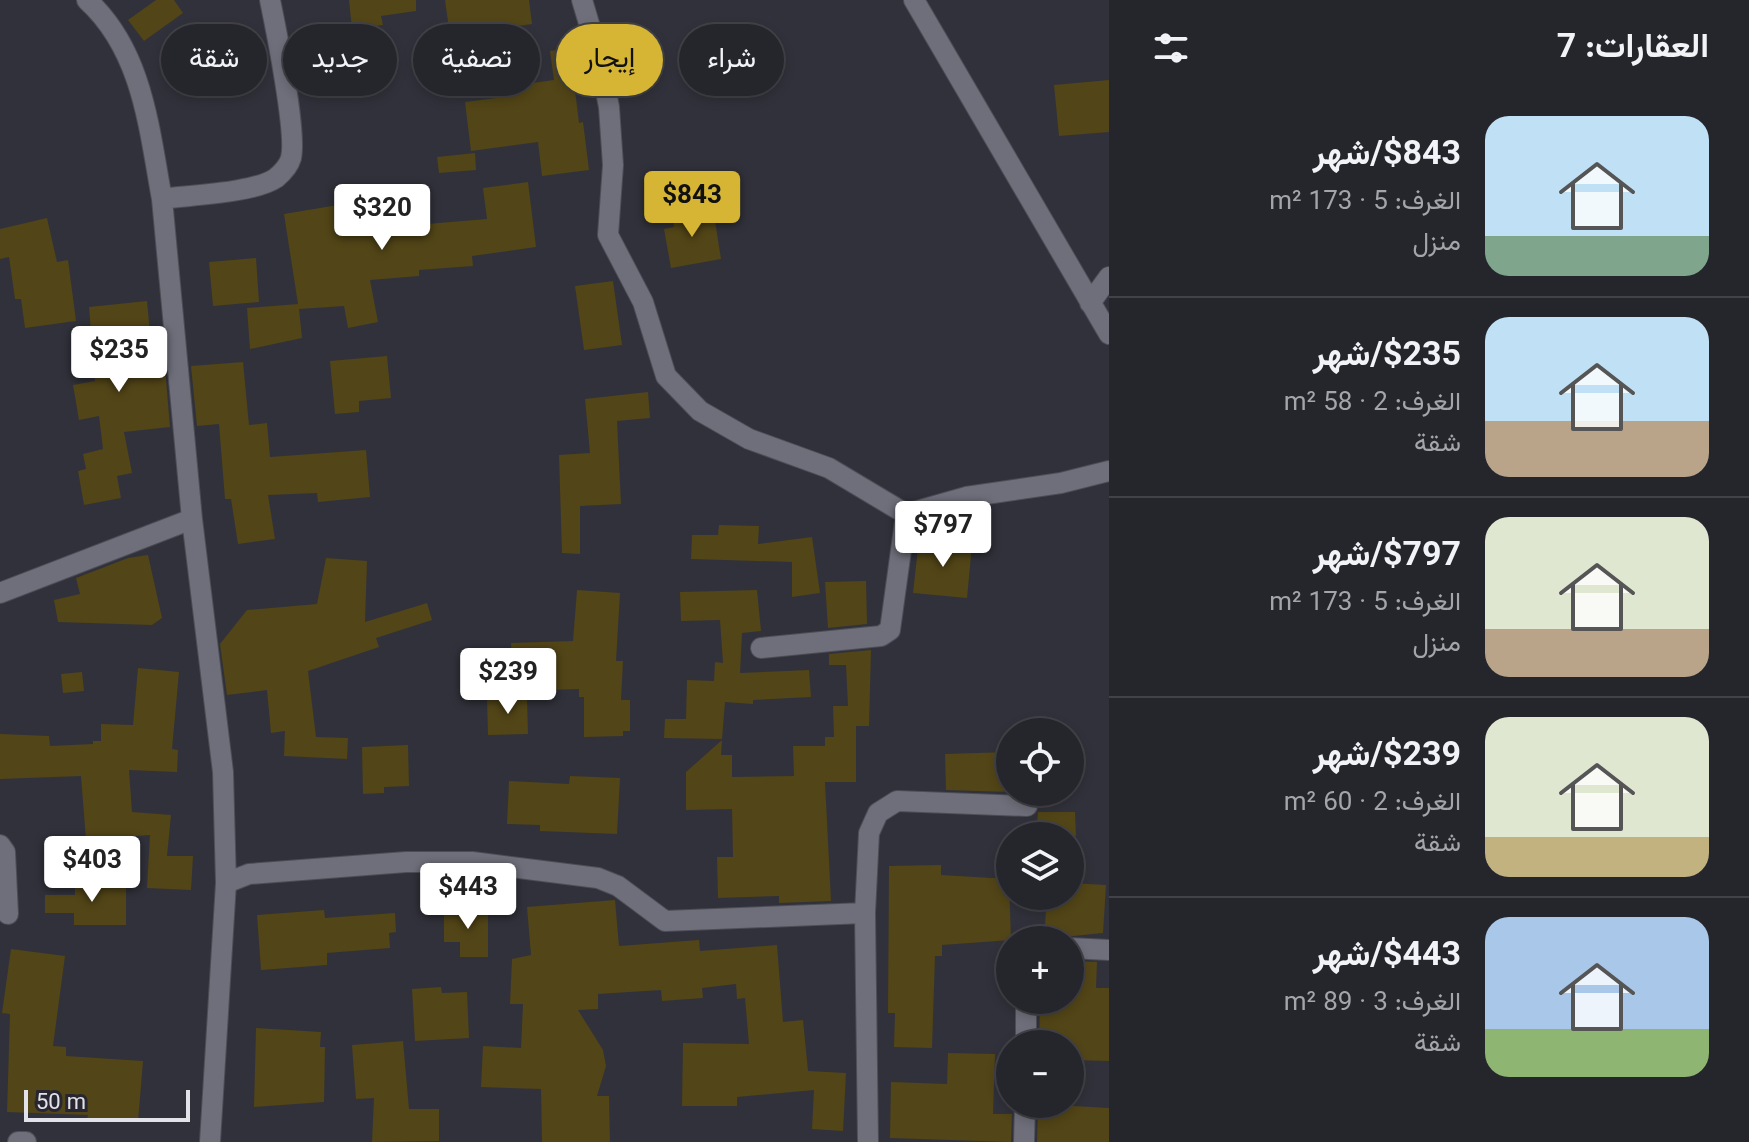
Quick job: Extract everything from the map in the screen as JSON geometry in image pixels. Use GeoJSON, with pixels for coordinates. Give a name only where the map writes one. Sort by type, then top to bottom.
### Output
{"type":"FeatureCollection","features":[{"type":"Feature","properties":{"kind":"street"},"geometry":{"type":"LineString","coordinates":[[87,0],[124,47],[144,98],[162,199],[192,519],[223,772],[226,883],[210,1142]]}},
{"type":"Feature","properties":{"kind":"street"},"geometry":{"type":"LineString","coordinates":[[162,199],[258,185],[275,178],[292,157],[286,95],[270,0]]}},
{"type":"Feature","properties":{"kind":"street"},"geometry":{"type":"LineString","coordinates":[[582,0],[599,57],[609,107],[613,165],[608,235],[643,302],[666,376],[700,411],[749,439],[829,468],[906,514],[966,497],[1061,483],[1109,471]]}},
{"type":"Feature","properties":{"kind":"street"},"geometry":{"type":"LineString","coordinates":[[914,0],[1109,334]]}},
{"type":"Feature","properties":{"kind":"street"},"geometry":{"type":"LineString","coordinates":[[1090,303],[1109,277]]}},
{"type":"Feature","properties":{"kind":"street"},"geometry":{"type":"LineString","coordinates":[[761,648],[881,636],[890,630],[906,514]]}},
{"type":"Feature","properties":{"kind":"street"},"geometry":{"type":"LineString","coordinates":[[0,593],[192,519]]}},
{"type":"Feature","properties":{"kind":"street"},"geometry":{"type":"LineString","coordinates":[[868,1142],[865,913],[872,822],[884,808],[897,801],[996,805]]}},
{"type":"Feature","properties":{"kind":"street"},"geometry":{"type":"LineString","coordinates":[[0,845],[5,852],[8,914]]}},
{"type":"Feature","properties":{"kind":"street"},"geometry":{"type":"LineString","coordinates":[[226,883],[249,874],[406,862],[472,862],[598,878],[618,886],[665,921],[865,913]]}},
{"type":"Feature","properties":{"kind":"street"},"geometry":{"type":"LineString","coordinates":[[1084,949],[1109,950]]}},
{"type":"Feature","properties":{"kind":"street"},"geometry":{"type":"LineString","coordinates":[[1024,1142],[1025,1118]]}},
{"type":"Feature","properties":{"kind":"street"},"geometry":{"type":"LineString","coordinates":[[18,1142],[26,1142]]}},
{"type":"Feature","properties":{"kind":"building"},"geometry":{"type":"Polygon","coordinates":[[[156,0],[174,0],[183,13],[168,24],[161,24],[161,29],[144,41],[128,20],[156,0]]]}},
{"type":"Feature","properties":{"kind":"building"},"geometry":{"type":"Polygon","coordinates":[[[349,0],[416,0],[416,11],[381,16],[383,24],[351,24],[349,0]]]}},
{"type":"Feature","properties":{"kind":"building"},"geometry":{"type":"Polygon","coordinates":[[[445,0],[529,0],[532,24],[448,24],[445,0]]]}},
{"type":"Feature","properties":{"kind":"building"},"geometry":{"type":"Polygon","coordinates":[[[556,50],[556,96],[576,96],[579,123],[583,122],[589,170],[542,176],[538,142],[471,151],[465,102],[540,96],[540,82],[554,80],[550,51],[556,50]]]}},
{"type":"Feature","properties":{"kind":"building"},"geometry":{"type":"Polygon","coordinates":[[[1109,80],[1109,132],[1059,136],[1054,85],[1109,80]]]}},
{"type":"Feature","properties":{"kind":"building"},"geometry":{"type":"Polygon","coordinates":[[[475,153],[476,170],[439,173],[437,157],[475,153]]]}},
{"type":"Feature","properties":{"kind":"building"},"geometry":{"type":"Polygon","coordinates":[[[528,182],[536,247],[472,256],[473,266],[419,270],[419,276],[370,280],[378,322],[348,328],[344,306],[299,309],[302,338],[250,349],[247,308],[298,304],[284,214],[368,200],[367,190],[412,186],[415,225],[487,219],[483,188],[528,182]]]}},
{"type":"Feature","properties":{"kind":"building"},"geometry":{"type":"Polygon","coordinates":[[[707,207],[710,222],[715,221],[721,259],[671,268],[664,229],[674,227],[672,213],[707,207]]]}},
{"type":"Feature","properties":{"kind":"building"},"geometry":{"type":"Polygon","coordinates":[[[47,218],[57,262],[68,260],[76,321],[25,328],[21,299],[15,299],[9,257],[0,259],[0,229],[47,218]]]}},
{"type":"Feature","properties":{"kind":"building"},"geometry":{"type":"Polygon","coordinates":[[[256,258],[259,302],[213,306],[209,262],[256,258]]]}},
{"type":"Feature","properties":{"kind":"building"},"geometry":{"type":"Polygon","coordinates":[[[613,281],[622,345],[584,350],[575,286],[613,281]]]}},
{"type":"Feature","properties":{"kind":"building"},"geometry":{"type":"Polygon","coordinates":[[[147,301],[153,366],[165,368],[170,427],[124,432],[132,473],[117,476],[121,498],[84,505],[78,471],[86,469],[83,454],[103,449],[99,416],[79,420],[73,385],[95,381],[89,307],[147,301]]]}},
{"type":"Feature","properties":{"kind":"building"},"geometry":{"type":"Polygon","coordinates":[[[387,356],[391,398],[359,401],[359,412],[335,414],[330,361],[387,356]]]}},
{"type":"Feature","properties":{"kind":"building"},"geometry":{"type":"Polygon","coordinates":[[[243,362],[249,425],[267,423],[270,457],[366,450],[370,497],[318,502],[317,493],[268,495],[275,539],[238,544],[231,499],[225,499],[219,424],[197,426],[191,366],[243,362]]]}},
{"type":"Feature","properties":{"kind":"building"},"geometry":{"type":"Polygon","coordinates":[[[648,392],[650,418],[617,421],[621,504],[580,506],[580,554],[562,553],[559,455],[590,453],[585,399],[648,392]]]}},
{"type":"Feature","properties":{"kind":"building"},"geometry":{"type":"Polygon","coordinates":[[[719,525],[759,526],[758,544],[812,537],[820,593],[792,597],[792,562],[691,559],[692,535],[718,535],[719,525]]]}},
{"type":"Feature","properties":{"kind":"building"},"geometry":{"type":"Polygon","coordinates":[[[919,539],[972,545],[967,598],[913,593],[919,539]]]}},
{"type":"Feature","properties":{"kind":"building"},"geometry":{"type":"Polygon","coordinates":[[[148,555],[162,618],[152,625],[58,622],[54,600],[80,594],[76,578],[128,558],[148,555]]]}},
{"type":"Feature","properties":{"kind":"building"},"geometry":{"type":"Polygon","coordinates":[[[326,558],[367,561],[365,622],[427,603],[432,620],[376,638],[379,647],[308,671],[316,737],[348,738],[347,759],[284,756],[285,731],[271,733],[267,690],[227,695],[220,644],[247,610],[317,604],[326,558]]]}},
{"type":"Feature","properties":{"kind":"building"},"geometry":{"type":"Polygon","coordinates":[[[866,581],[867,624],[828,628],[825,582],[866,581]]]}},
{"type":"Feature","properties":{"kind":"building"},"geometry":{"type":"Polygon","coordinates":[[[577,590],[620,593],[616,661],[623,661],[621,700],[630,700],[630,731],[623,731],[623,736],[584,737],[584,697],[579,697],[579,689],[513,691],[511,643],[573,641],[577,590]]]}},
{"type":"Feature","properties":{"kind":"building"},"geometry":{"type":"Polygon","coordinates":[[[757,590],[761,631],[742,633],[740,673],[809,670],[811,697],[753,700],[753,704],[725,702],[722,739],[664,738],[665,719],[686,719],[687,680],[714,681],[715,662],[723,663],[720,620],[681,621],[680,592],[757,590]]]}},
{"type":"Feature","properties":{"kind":"building"},"geometry":{"type":"Polygon","coordinates":[[[871,650],[869,726],[856,726],[856,782],[825,782],[831,901],[779,903],[779,896],[718,898],[717,857],[733,857],[732,809],[686,810],[686,772],[722,740],[721,755],[732,755],[732,777],[794,776],[793,746],[825,746],[825,737],[834,737],[833,706],[848,706],[846,665],[829,665],[829,654],[871,650]]]}},
{"type":"Feature","properties":{"kind":"building"},"geometry":{"type":"Polygon","coordinates":[[[138,668],[179,672],[172,749],[178,750],[177,772],[129,770],[132,812],[171,815],[167,856],[193,856],[191,890],[147,888],[150,835],[86,840],[81,776],[0,779],[0,734],[49,736],[50,746],[93,744],[93,741],[101,741],[101,724],[133,725],[138,668]]]}},
{"type":"Feature","properties":{"kind":"building"},"geometry":{"type":"Polygon","coordinates":[[[82,672],[84,691],[63,693],[61,674],[82,672]]]}},
{"type":"Feature","properties":{"kind":"building"},"geometry":{"type":"Polygon","coordinates":[[[527,698],[528,734],[488,735],[487,699],[527,698]]]}},
{"type":"Feature","properties":{"kind":"building"},"geometry":{"type":"Polygon","coordinates":[[[408,745],[409,786],[384,787],[384,793],[363,794],[362,747],[408,745]]]}},
{"type":"Feature","properties":{"kind":"building"},"geometry":{"type":"Polygon","coordinates":[[[996,752],[996,792],[946,790],[945,754],[996,752]]]}},
{"type":"Feature","properties":{"kind":"building"},"geometry":{"type":"Polygon","coordinates":[[[570,776],[620,778],[617,834],[540,831],[540,825],[507,824],[509,781],[569,784],[570,776]]]}},
{"type":"Feature","properties":{"kind":"building"},"geometry":{"type":"Polygon","coordinates":[[[1038,812],[1075,812],[1075,822],[1037,822],[1038,812]]]}},
{"type":"Feature","properties":{"kind":"building"},"geometry":{"type":"Polygon","coordinates":[[[941,865],[941,875],[996,878],[996,910],[1010,910],[1011,926],[996,926],[996,941],[942,945],[942,956],[935,956],[932,1048],[894,1047],[895,1013],[888,1013],[889,866],[941,865]]]}},
{"type":"Feature","properties":{"kind":"building"},"geometry":{"type":"Polygon","coordinates":[[[75,882],[126,882],[126,925],[74,925],[74,913],[45,913],[45,895],[75,895],[75,882]]]}},
{"type":"Feature","properties":{"kind":"building"},"geometry":{"type":"Polygon","coordinates":[[[1084,884],[1106,885],[1103,933],[1084,935],[1084,926],[1045,926],[1046,910],[1084,910],[1084,884]]]}},
{"type":"Feature","properties":{"kind":"building"},"geometry":{"type":"Polygon","coordinates":[[[615,900],[619,946],[699,940],[700,951],[777,945],[783,1022],[803,1020],[808,1071],[846,1073],[843,1131],[812,1129],[814,1090],[737,1097],[737,1106],[682,1106],[683,1043],[749,1044],[745,998],[737,999],[736,984],[702,988],[703,998],[662,1001],[661,990],[598,994],[598,1009],[578,1010],[603,1050],[606,1066],[597,1096],[609,1096],[610,1142],[542,1142],[541,1089],[481,1087],[483,1046],[521,1048],[523,1004],[510,1004],[512,959],[531,955],[527,907],[615,900]]]}},
{"type":"Feature","properties":{"kind":"building"},"geometry":{"type":"Polygon","coordinates":[[[444,909],[488,909],[488,957],[460,957],[460,942],[444,942],[444,909]]]}},
{"type":"Feature","properties":{"kind":"building"},"geometry":{"type":"Polygon","coordinates":[[[324,910],[325,918],[395,913],[396,932],[389,933],[390,948],[327,953],[327,965],[261,970],[257,915],[324,910]]]}},
{"type":"Feature","properties":{"kind":"building"},"geometry":{"type":"Polygon","coordinates":[[[11,949],[65,956],[53,1046],[66,1047],[66,1056],[143,1061],[138,1122],[87,1119],[88,1115],[7,1112],[10,1014],[2,1013],[11,949]]]}},
{"type":"Feature","properties":{"kind":"building"},"geometry":{"type":"Polygon","coordinates":[[[1084,962],[1097,962],[1096,988],[1109,988],[1109,1061],[1084,1060],[1084,1030],[1039,1030],[1040,1014],[1084,1014],[1084,962]]]}},
{"type":"Feature","properties":{"kind":"building"},"geometry":{"type":"Polygon","coordinates":[[[441,987],[442,993],[467,992],[469,1038],[415,1041],[412,989],[441,987]]]}},
{"type":"Feature","properties":{"kind":"building"},"geometry":{"type":"Polygon","coordinates":[[[256,1028],[321,1032],[320,1047],[325,1047],[324,1102],[254,1107],[256,1028]]]}},
{"type":"Feature","properties":{"kind":"building"},"geometry":{"type":"Polygon","coordinates":[[[403,1041],[409,1109],[439,1109],[439,1141],[372,1142],[374,1098],[356,1099],[352,1045],[403,1041]]]}},
{"type":"Feature","properties":{"kind":"building"},"geometry":{"type":"Polygon","coordinates":[[[948,1053],[995,1054],[993,1114],[996,1118],[1012,1118],[1011,1142],[890,1138],[891,1082],[947,1084],[948,1053]]]}},
{"type":"Feature","properties":{"kind":"building"},"geometry":{"type":"Polygon","coordinates":[[[1084,1107],[1109,1108],[1109,1142],[1037,1142],[1038,1118],[1084,1118],[1084,1107]]]}}]}
